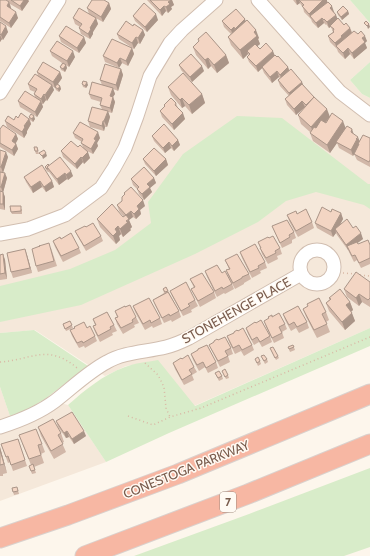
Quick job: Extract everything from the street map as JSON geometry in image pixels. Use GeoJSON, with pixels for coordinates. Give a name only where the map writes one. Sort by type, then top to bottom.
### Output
{"type":"FeatureCollection","features":[{"type":"Feature","properties":{"kind":"highway","name":"CONESTOGA PARKWAY"},"geometry":{"type":"LineString","coordinates":[[0,538],[68,515],[178,474],[370,394]]}},
{"type":"Feature","properties":{"kind":"highway","name":"7"},"geometry":{"type":"LineString","coordinates":[[85,556],[248,494],[370,444]]}},
{"type":"Feature","properties":{"kind":"street"},"geometry":{"type":"LineString","coordinates":[[0,93],[59,0]]}},
{"type":"Feature","properties":{"kind":"street"},"geometry":{"type":"LineString","coordinates":[[0,234],[28,229],[65,215],[101,188],[125,148],[150,76],[170,43],[182,30],[216,0]]}},
{"type":"Feature","properties":{"kind":"street"},"geometry":{"type":"LineString","coordinates":[[258,0],[340,92],[370,115]]}},
{"type":"Feature","properties":{"kind":"street","name":"STONEHENGE PLACE"},"geometry":{"type":"LineString","coordinates":[[0,427],[14,422],[54,402],[106,362],[116,358],[178,343],[301,274]]}},
{"type":"Feature","properties":{"kind":"path"},"geometry":{"type":"LineString","coordinates":[[343,273],[370,276]]}},
{"type":"Feature","properties":{"kind":"path"},"geometry":{"type":"LineString","coordinates":[[128,416],[153,425],[170,417],[201,408],[370,337]]}},
{"type":"Feature","properties":{"kind":"path"},"geometry":{"type":"LineString","coordinates":[[142,352],[145,363],[158,375],[164,387],[166,408],[170,417]]}},
{"type":"Feature","properties":{"kind":"path"},"geometry":{"type":"LineString","coordinates":[[0,362],[10,362],[43,354],[53,355],[69,362],[85,377]]}},
{"type":"Feature","properties":{"kind":"shaded area"},"geometry":{"type":"Polygon","coordinates":[[[0,0],[350,0],[370,23],[370,62],[350,80],[362,94],[370,98],[370,328],[194,406],[158,361],[126,366],[105,376],[35,330],[0,333],[0,0]]]}},
{"type":"Feature","properties":{"kind":"shaded area"},"geometry":{"type":"Polygon","coordinates":[[[0,387],[10,416],[25,411],[45,399],[68,405],[106,462],[0,501],[0,387]]]}},
{"type":"Feature","properties":{"kind":"green space"},"geometry":{"type":"Polygon","coordinates":[[[350,0],[370,0],[370,23],[350,0]]]}},
{"type":"Feature","properties":{"kind":"green space"},"geometry":{"type":"Polygon","coordinates":[[[370,62],[370,98],[362,94],[350,80],[370,62]]]}},
{"type":"Feature","properties":{"kind":"green space"},"geometry":{"type":"Polygon","coordinates":[[[237,116],[282,118],[368,184],[370,184],[370,209],[364,205],[316,192],[286,201],[258,222],[195,254],[81,305],[0,322],[0,286],[70,269],[115,250],[151,223],[148,202],[183,154],[237,116]]]}},
{"type":"Feature","properties":{"kind":"green space"},"geometry":{"type":"Polygon","coordinates":[[[370,328],[370,346],[169,433],[106,462],[68,405],[95,383],[117,370],[133,364],[158,360],[195,406],[370,328]]]}},
{"type":"Feature","properties":{"kind":"green space"},"geometry":{"type":"Polygon","coordinates":[[[34,330],[88,366],[45,399],[25,411],[10,416],[0,387],[0,333],[34,330]]]}},
{"type":"Feature","properties":{"kind":"green space"},"geometry":{"type":"Polygon","coordinates":[[[370,468],[370,547],[344,556],[134,556],[249,514],[370,468]]]}},
{"type":"Feature","properties":{"kind":"building"},"geometry":{"type":"Polygon","coordinates":[[[0,0],[6,0],[9,2],[7,6],[16,12],[9,23],[0,17],[0,0]]]}},
{"type":"Feature","properties":{"kind":"building"},"geometry":{"type":"Polygon","coordinates":[[[11,0],[24,0],[20,6],[11,0]]]}},
{"type":"Feature","properties":{"kind":"building"},"geometry":{"type":"Polygon","coordinates":[[[92,0],[104,0],[109,3],[101,17],[87,8],[92,0]]]}},
{"type":"Feature","properties":{"kind":"building"},"geometry":{"type":"Polygon","coordinates":[[[150,0],[171,0],[168,2],[170,4],[166,7],[164,6],[160,10],[150,0]]]}},
{"type":"Feature","properties":{"kind":"building"},"geometry":{"type":"Polygon","coordinates":[[[299,0],[323,0],[309,14],[299,0]]]}},
{"type":"Feature","properties":{"kind":"building"},"geometry":{"type":"Polygon","coordinates":[[[328,2],[332,6],[330,8],[336,15],[327,22],[322,18],[316,23],[310,16],[328,2]]]}},
{"type":"Feature","properties":{"kind":"building"},"geometry":{"type":"Polygon","coordinates":[[[144,3],[156,14],[145,27],[133,16],[144,3]]]}},
{"type":"Feature","properties":{"kind":"building"},"geometry":{"type":"Polygon","coordinates":[[[343,6],[348,11],[341,17],[337,12],[343,6]]]}},
{"type":"Feature","properties":{"kind":"building"},"geometry":{"type":"Polygon","coordinates":[[[79,8],[96,18],[88,34],[79,28],[82,24],[73,18],[79,8]]]}},
{"type":"Feature","properties":{"kind":"building"},"geometry":{"type":"Polygon","coordinates":[[[236,9],[245,19],[235,29],[234,27],[231,30],[222,21],[236,9]]]}},
{"type":"Feature","properties":{"kind":"building"},"geometry":{"type":"Polygon","coordinates":[[[338,18],[344,25],[346,23],[350,28],[335,43],[328,36],[334,32],[334,29],[330,26],[338,18]]]}},
{"type":"Feature","properties":{"kind":"building"},"geometry":{"type":"Polygon","coordinates":[[[247,20],[256,30],[254,32],[257,36],[240,50],[228,37],[247,20]]]}},
{"type":"Feature","properties":{"kind":"building"},"geometry":{"type":"Polygon","coordinates":[[[126,21],[143,30],[138,38],[136,37],[132,43],[117,34],[126,21]]]}},
{"type":"Feature","properties":{"kind":"building"},"geometry":{"type":"Polygon","coordinates":[[[366,21],[369,24],[367,26],[364,23],[366,21]]]}},
{"type":"Feature","properties":{"kind":"building"},"geometry":{"type":"Polygon","coordinates":[[[0,22],[6,26],[1,35],[0,34],[0,22]]]}},
{"type":"Feature","properties":{"kind":"building"},"geometry":{"type":"Polygon","coordinates":[[[66,26],[84,37],[77,48],[59,36],[66,26]]]}},
{"type":"Feature","properties":{"kind":"building"},"geometry":{"type":"Polygon","coordinates":[[[354,31],[358,34],[361,31],[365,36],[362,38],[365,42],[352,53],[348,48],[343,53],[336,46],[354,31]]]}},
{"type":"Feature","properties":{"kind":"building"},"geometry":{"type":"Polygon","coordinates":[[[206,32],[226,55],[214,65],[208,58],[205,60],[193,47],[199,41],[198,39],[206,32]]]}},
{"type":"Feature","properties":{"kind":"building"},"geometry":{"type":"Polygon","coordinates":[[[112,39],[132,48],[126,61],[120,58],[117,63],[103,56],[112,39]]]}},
{"type":"Feature","properties":{"kind":"building"},"geometry":{"type":"Polygon","coordinates":[[[57,41],[73,51],[67,61],[50,51],[57,41]]]}},
{"type":"Feature","properties":{"kind":"building"},"geometry":{"type":"Polygon","coordinates":[[[266,43],[273,51],[256,66],[247,57],[250,54],[247,51],[255,44],[260,49],[266,43]]]}},
{"type":"Feature","properties":{"kind":"building"},"geometry":{"type":"Polygon","coordinates":[[[191,54],[202,66],[190,77],[179,65],[191,54]]]}},
{"type":"Feature","properties":{"kind":"building"},"geometry":{"type":"Polygon","coordinates":[[[275,55],[277,57],[278,56],[288,67],[280,75],[277,71],[270,77],[262,67],[275,55]]]}},
{"type":"Feature","properties":{"kind":"building"},"geometry":{"type":"Polygon","coordinates":[[[43,62],[60,72],[53,82],[37,72],[43,62]]]}},
{"type":"Feature","properties":{"kind":"building"},"geometry":{"type":"Polygon","coordinates":[[[63,63],[66,65],[63,69],[60,67],[63,63]]]}},
{"type":"Feature","properties":{"kind":"building"},"geometry":{"type":"Polygon","coordinates":[[[105,64],[121,69],[116,85],[100,80],[105,64]]]}},
{"type":"Feature","properties":{"kind":"building"},"geometry":{"type":"Polygon","coordinates":[[[291,69],[302,82],[289,93],[278,80],[291,69]]]}},
{"type":"Feature","properties":{"kind":"building"},"geometry":{"type":"Polygon","coordinates":[[[183,73],[202,94],[189,105],[182,98],[180,100],[168,87],[183,73]]]}},
{"type":"Feature","properties":{"kind":"building"},"geometry":{"type":"Polygon","coordinates":[[[35,74],[52,85],[41,99],[34,94],[37,89],[28,84],[35,74]]]}},
{"type":"Feature","properties":{"kind":"building"},"geometry":{"type":"Polygon","coordinates":[[[83,81],[87,82],[85,86],[82,84],[83,81]]]}},
{"type":"Feature","properties":{"kind":"building"},"geometry":{"type":"Polygon","coordinates":[[[92,82],[113,88],[110,96],[113,97],[110,108],[100,105],[102,98],[89,94],[92,82]]]}},
{"type":"Feature","properties":{"kind":"building"},"geometry":{"type":"Polygon","coordinates":[[[57,84],[60,86],[58,89],[55,87],[57,84]]]}},
{"type":"Feature","properties":{"kind":"building"},"geometry":{"type":"Polygon","coordinates":[[[302,84],[314,97],[306,105],[302,101],[294,109],[285,99],[302,84]]]}},
{"type":"Feature","properties":{"kind":"building"},"geometry":{"type":"Polygon","coordinates":[[[25,91],[41,101],[35,112],[18,101],[25,91]]]}},
{"type":"Feature","properties":{"kind":"building"},"geometry":{"type":"Polygon","coordinates":[[[314,97],[327,109],[311,127],[298,115],[314,97]]]}},
{"type":"Feature","properties":{"kind":"building"},"geometry":{"type":"Polygon","coordinates":[[[171,98],[176,103],[175,105],[183,113],[172,124],[160,111],[171,98]]]}},
{"type":"Feature","properties":{"kind":"building"},"geometry":{"type":"Polygon","coordinates":[[[92,107],[108,111],[102,126],[88,121],[92,107]]]}},
{"type":"Feature","properties":{"kind":"building"},"geometry":{"type":"Polygon","coordinates":[[[21,113],[29,119],[22,132],[5,121],[8,116],[14,120],[16,116],[18,118],[21,113]]]}},
{"type":"Feature","properties":{"kind":"building"},"geometry":{"type":"Polygon","coordinates":[[[332,113],[343,121],[327,145],[310,133],[314,127],[316,128],[321,120],[326,123],[332,113]]]}},
{"type":"Feature","properties":{"kind":"building"},"geometry":{"type":"Polygon","coordinates":[[[31,114],[34,116],[32,119],[29,117],[31,114]]]}},
{"type":"Feature","properties":{"kind":"building"},"geometry":{"type":"Polygon","coordinates":[[[80,122],[98,132],[91,149],[81,143],[83,139],[73,133],[80,122]]]}},
{"type":"Feature","properties":{"kind":"building"},"geometry":{"type":"Polygon","coordinates":[[[164,124],[178,140],[172,146],[169,142],[163,148],[152,136],[164,124]]]}},
{"type":"Feature","properties":{"kind":"building"},"geometry":{"type":"Polygon","coordinates":[[[3,125],[16,134],[12,141],[16,144],[12,150],[0,143],[0,129],[3,125]]]}},
{"type":"Feature","properties":{"kind":"building"},"geometry":{"type":"Polygon","coordinates":[[[347,126],[352,129],[351,132],[358,137],[351,150],[336,142],[347,126]]]}},
{"type":"Feature","properties":{"kind":"building"},"geometry":{"type":"Polygon","coordinates":[[[363,135],[370,138],[369,162],[354,154],[363,135]]]}},
{"type":"Feature","properties":{"kind":"building"},"geometry":{"type":"Polygon","coordinates":[[[71,141],[78,147],[80,145],[88,152],[75,164],[61,151],[71,141]]]}},
{"type":"Feature","properties":{"kind":"building"},"geometry":{"type":"Polygon","coordinates":[[[34,147],[37,147],[38,151],[35,151],[34,147]]]}},
{"type":"Feature","properties":{"kind":"building"},"geometry":{"type":"Polygon","coordinates":[[[154,148],[166,159],[154,171],[143,159],[154,148]]]}},
{"type":"Feature","properties":{"kind":"building"},"geometry":{"type":"Polygon","coordinates":[[[0,150],[6,152],[1,167],[0,167],[0,150]]]}},
{"type":"Feature","properties":{"kind":"building"},"geometry":{"type":"Polygon","coordinates":[[[44,150],[46,153],[42,156],[39,153],[44,150]]]}},
{"type":"Feature","properties":{"kind":"building"},"geometry":{"type":"Polygon","coordinates":[[[60,157],[71,171],[66,175],[65,173],[57,179],[47,167],[60,157]]]}},
{"type":"Feature","properties":{"kind":"building"},"geometry":{"type":"Polygon","coordinates":[[[42,165],[52,181],[44,187],[40,181],[31,187],[24,177],[42,165]]]}},
{"type":"Feature","properties":{"kind":"building"},"geometry":{"type":"Polygon","coordinates":[[[144,167],[154,178],[147,184],[150,187],[142,194],[137,189],[139,187],[131,179],[144,167]]]}},
{"type":"Feature","properties":{"kind":"building"},"geometry":{"type":"Polygon","coordinates":[[[0,172],[5,173],[1,187],[0,187],[0,172]]]}},
{"type":"Feature","properties":{"kind":"building"},"geometry":{"type":"Polygon","coordinates":[[[131,187],[143,200],[137,206],[139,209],[134,214],[131,211],[126,215],[117,205],[122,201],[122,197],[125,194],[124,193],[131,187]]]}},
{"type":"Feature","properties":{"kind":"building"},"geometry":{"type":"Polygon","coordinates":[[[0,191],[3,192],[3,204],[0,204],[0,191]]]}},
{"type":"Feature","properties":{"kind":"building"},"geometry":{"type":"Polygon","coordinates":[[[112,204],[123,217],[126,215],[129,219],[126,221],[128,222],[120,229],[118,226],[115,229],[117,232],[113,236],[97,219],[112,204]]]}},
{"type":"Feature","properties":{"kind":"building"},"geometry":{"type":"Polygon","coordinates":[[[10,206],[21,206],[21,211],[11,212],[10,206]]]}},
{"type":"Feature","properties":{"kind":"building"},"geometry":{"type":"Polygon","coordinates":[[[322,207],[331,212],[332,209],[341,213],[331,231],[315,223],[322,207]]]}},
{"type":"Feature","properties":{"kind":"building"},"geometry":{"type":"Polygon","coordinates":[[[306,209],[312,222],[296,231],[287,215],[296,211],[297,214],[306,209]]]}},
{"type":"Feature","properties":{"kind":"building"},"geometry":{"type":"Polygon","coordinates":[[[347,219],[353,228],[356,226],[361,233],[346,245],[335,229],[347,219]]]}},
{"type":"Feature","properties":{"kind":"building"},"geometry":{"type":"Polygon","coordinates":[[[287,220],[294,232],[289,235],[290,237],[280,243],[272,226],[287,220]]]}},
{"type":"Feature","properties":{"kind":"building"},"geometry":{"type":"Polygon","coordinates":[[[93,223],[101,236],[84,246],[75,231],[93,223]]]}},
{"type":"Feature","properties":{"kind":"building"},"geometry":{"type":"Polygon","coordinates":[[[71,233],[79,248],[61,256],[53,241],[60,237],[61,239],[71,233]]]}},
{"type":"Feature","properties":{"kind":"building"},"geometry":{"type":"Polygon","coordinates":[[[273,236],[280,248],[275,251],[276,253],[266,258],[258,242],[273,236]]]}},
{"type":"Feature","properties":{"kind":"building"},"geometry":{"type":"Polygon","coordinates":[[[368,240],[370,245],[370,258],[359,263],[355,255],[352,256],[347,246],[368,240]]]}},
{"type":"Feature","properties":{"kind":"building"},"geometry":{"type":"Polygon","coordinates":[[[49,243],[54,261],[36,266],[32,249],[49,243]]]}},
{"type":"Feature","properties":{"kind":"building"},"geometry":{"type":"Polygon","coordinates":[[[255,244],[265,262],[258,266],[259,268],[250,272],[240,252],[255,244]]]}},
{"type":"Feature","properties":{"kind":"building"},"geometry":{"type":"Polygon","coordinates":[[[25,249],[30,268],[11,272],[7,253],[25,249]]]}},
{"type":"Feature","properties":{"kind":"building"},"geometry":{"type":"Polygon","coordinates":[[[3,254],[5,273],[0,274],[0,255],[3,254]]]}},
{"type":"Feature","properties":{"kind":"building"},"geometry":{"type":"Polygon","coordinates":[[[237,254],[249,274],[233,283],[226,270],[230,269],[225,260],[237,254]]]}},
{"type":"Feature","properties":{"kind":"building"},"geometry":{"type":"Polygon","coordinates":[[[217,265],[222,273],[225,271],[232,284],[215,291],[205,271],[217,265]]]}},
{"type":"Feature","properties":{"kind":"building"},"geometry":{"type":"Polygon","coordinates":[[[356,272],[370,282],[370,298],[368,300],[359,294],[356,298],[344,289],[356,272]]]}},
{"type":"Feature","properties":{"kind":"building"},"geometry":{"type":"Polygon","coordinates":[[[202,273],[214,292],[198,301],[191,289],[195,287],[190,279],[202,273]]]}},
{"type":"Feature","properties":{"kind":"building"},"geometry":{"type":"Polygon","coordinates":[[[186,282],[195,300],[188,304],[190,306],[181,311],[170,291],[186,282]]]}},
{"type":"Feature","properties":{"kind":"building"},"geometry":{"type":"Polygon","coordinates":[[[166,287],[168,291],[165,292],[163,289],[166,287]]]}},
{"type":"Feature","properties":{"kind":"building"},"geometry":{"type":"Polygon","coordinates":[[[340,289],[350,302],[346,305],[352,313],[342,322],[326,303],[331,299],[329,298],[340,289]]]}},
{"type":"Feature","properties":{"kind":"building"},"geometry":{"type":"Polygon","coordinates":[[[168,292],[179,311],[162,318],[153,300],[168,292]]]}},
{"type":"Feature","properties":{"kind":"building"},"geometry":{"type":"Polygon","coordinates":[[[149,298],[160,318],[151,323],[150,320],[143,324],[133,306],[149,298]]]}},
{"type":"Feature","properties":{"kind":"building"},"geometry":{"type":"Polygon","coordinates":[[[319,298],[326,312],[322,314],[327,324],[314,330],[303,309],[308,306],[307,304],[319,298]]]}},
{"type":"Feature","properties":{"kind":"building"},"geometry":{"type":"Polygon","coordinates":[[[130,305],[136,317],[132,320],[133,322],[121,328],[115,318],[118,317],[115,311],[130,305]]]}},
{"type":"Feature","properties":{"kind":"building"},"geometry":{"type":"Polygon","coordinates":[[[298,306],[307,322],[297,327],[294,322],[289,325],[283,314],[298,306]]]}},
{"type":"Feature","properties":{"kind":"building"},"geometry":{"type":"Polygon","coordinates":[[[107,312],[114,325],[110,327],[111,329],[98,336],[93,326],[96,325],[93,319],[107,312]]]}},
{"type":"Feature","properties":{"kind":"building"},"geometry":{"type":"Polygon","coordinates":[[[279,313],[285,324],[279,327],[282,333],[272,338],[264,321],[269,318],[268,317],[272,315],[272,317],[279,313]]]}},
{"type":"Feature","properties":{"kind":"building"},"geometry":{"type":"Polygon","coordinates":[[[261,320],[270,336],[260,342],[257,337],[252,340],[246,328],[261,320]]]}},
{"type":"Feature","properties":{"kind":"building"},"geometry":{"type":"Polygon","coordinates":[[[70,321],[72,325],[65,329],[63,324],[70,321]]]}},
{"type":"Feature","properties":{"kind":"building"},"geometry":{"type":"Polygon","coordinates":[[[84,322],[87,328],[90,326],[95,336],[83,343],[82,341],[77,343],[70,330],[84,322]]]}},
{"type":"Feature","properties":{"kind":"building"},"geometry":{"type":"Polygon","coordinates":[[[243,328],[252,345],[242,350],[239,345],[233,348],[227,336],[243,328]]]}},
{"type":"Feature","properties":{"kind":"building"},"geometry":{"type":"Polygon","coordinates":[[[225,337],[231,348],[225,351],[228,356],[218,361],[209,345],[217,339],[218,340],[225,337]]]}},
{"type":"Feature","properties":{"kind":"building"},"geometry":{"type":"Polygon","coordinates":[[[207,345],[216,362],[206,368],[203,362],[197,365],[191,354],[207,345]]]}},
{"type":"Feature","properties":{"kind":"building"},"geometry":{"type":"Polygon","coordinates":[[[293,345],[294,347],[289,349],[288,347],[293,345]]]}},
{"type":"Feature","properties":{"kind":"building"},"geometry":{"type":"Polygon","coordinates":[[[273,347],[278,356],[275,358],[270,348],[273,347]]]}},
{"type":"Feature","properties":{"kind":"building"},"geometry":{"type":"Polygon","coordinates":[[[188,355],[194,367],[189,370],[192,374],[182,380],[173,363],[188,355]]]}},
{"type":"Feature","properties":{"kind":"building"},"geometry":{"type":"Polygon","coordinates":[[[264,355],[267,359],[264,361],[261,356],[264,355]]]}},
{"type":"Feature","properties":{"kind":"building"},"geometry":{"type":"Polygon","coordinates":[[[258,357],[260,361],[257,363],[255,359],[258,357]]]}},
{"type":"Feature","properties":{"kind":"building"},"geometry":{"type":"Polygon","coordinates":[[[225,369],[228,375],[225,377],[222,371],[225,369]]]}},
{"type":"Feature","properties":{"kind":"building"},"geometry":{"type":"Polygon","coordinates":[[[219,371],[222,376],[218,378],[215,373],[219,371]]]}},
{"type":"Feature","properties":{"kind":"building"},"geometry":{"type":"Polygon","coordinates":[[[72,412],[84,431],[72,439],[67,431],[64,433],[56,421],[72,412]]]}},
{"type":"Feature","properties":{"kind":"building"},"geometry":{"type":"Polygon","coordinates":[[[53,419],[61,433],[58,435],[63,444],[51,451],[38,427],[53,419]]]}},
{"type":"Feature","properties":{"kind":"building"},"geometry":{"type":"Polygon","coordinates":[[[36,429],[42,444],[38,445],[41,455],[29,459],[19,435],[36,429]]]}},
{"type":"Feature","properties":{"kind":"building"},"geometry":{"type":"Polygon","coordinates":[[[18,439],[25,460],[11,465],[1,444],[18,439]]]}},
{"type":"Feature","properties":{"kind":"building"},"geometry":{"type":"Polygon","coordinates":[[[0,450],[4,464],[0,465],[0,450]]]}},
{"type":"Feature","properties":{"kind":"building"},"geometry":{"type":"Polygon","coordinates":[[[33,464],[35,470],[31,471],[29,466],[33,464]]]}},
{"type":"Feature","properties":{"kind":"building"},"geometry":{"type":"Polygon","coordinates":[[[17,487],[18,491],[13,492],[12,488],[17,487]]]}}]}
